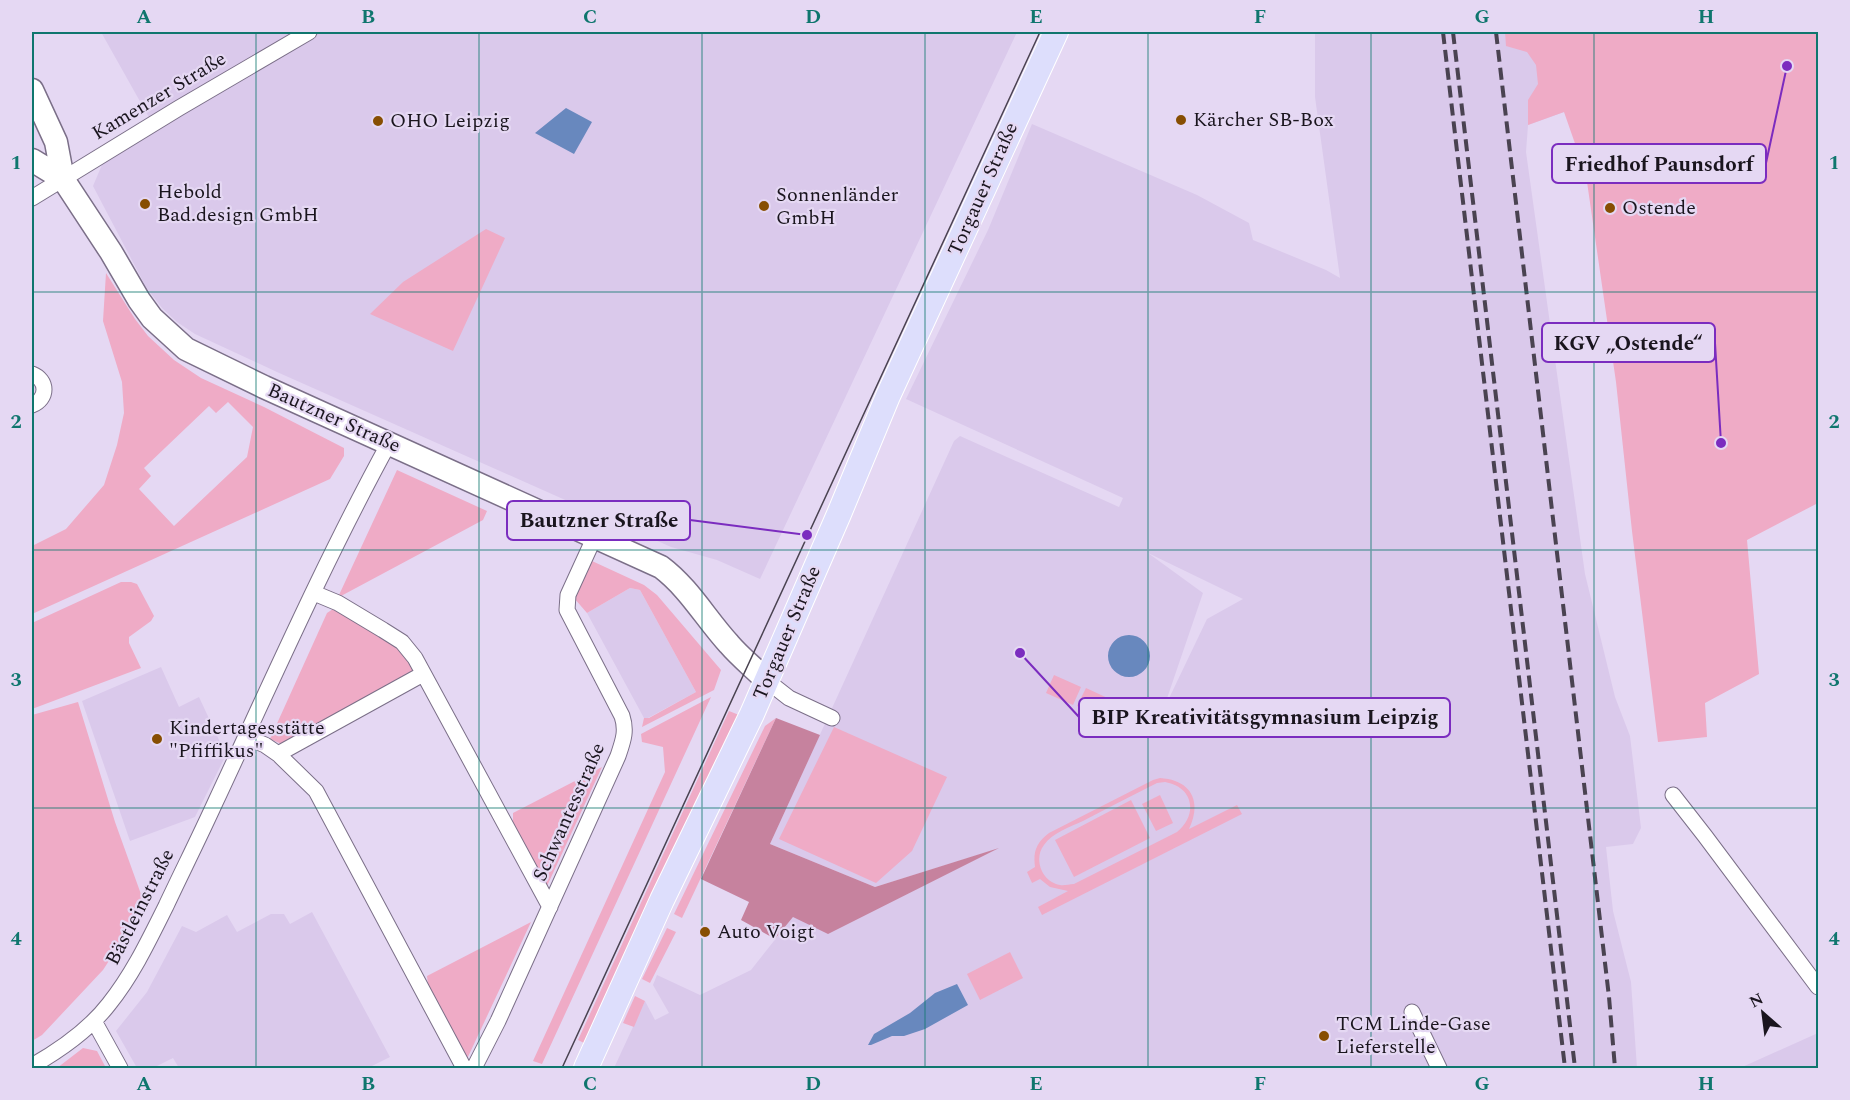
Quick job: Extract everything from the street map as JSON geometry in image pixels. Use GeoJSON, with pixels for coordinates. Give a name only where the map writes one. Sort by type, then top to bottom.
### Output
{"type":"FeatureCollection","features":[{"type":"Feature","properties":{"kind":"main road","name":"Torgauer Straße"},"geometry":{"type":"LineString","coordinates":[[585,1068],[766,680],[888,396],[1056,32]]}},
{"type":"Feature","properties":{"kind":"main road"},"geometry":{"type":"LineString","coordinates":[[32,90],[56,142],[63,179]]}},
{"type":"Feature","properties":{"kind":"main road"},"geometry":{"type":"LineString","coordinates":[[32,160],[63,179]]}},
{"type":"Feature","properties":{"kind":"main road","name":"Bautzner Straße"},"geometry":{"type":"LineString","coordinates":[[63,179],[152,318],[186,349],[203,359],[661,567],[670,573],[694,600],[728,644],[766,680]]}},
{"type":"Feature","properties":{"kind":"street","name":"Kamenzer Straße"},"geometry":{"type":"LineString","coordinates":[[63,179],[309,32]]}},
{"type":"Feature","properties":{"kind":"street"},"geometry":{"type":"LineString","coordinates":[[32,198],[63,179]]}},
{"type":"Feature","properties":{"kind":"street"},"geometry":{"type":"LineString","coordinates":[[32,374],[40,379],[44,388],[42,397],[32,405]]}},
{"type":"Feature","properties":{"kind":"street","name":"Bästleinstraße"},"geometry":{"type":"LineString","coordinates":[[32,1066],[54,1053],[94,1021],[109,1004],[139,961],[314,593],[389,443]]}},
{"type":"Feature","properties":{"kind":"street","name":"Schwantesstraße"},"geometry":{"type":"LineString","coordinates":[[474,1068],[498,1022],[624,739],[625,726],[622,716],[567,610],[568,596],[595,536]]}},
{"type":"Feature","properties":{"kind":"street","name":"Schwantesstraße"},"geometry":{"type":"LineString","coordinates":[[314,593],[338,603],[402,642],[415,658],[550,907]]}},
{"type":"Feature","properties":{"kind":"street"},"geometry":{"type":"LineString","coordinates":[[278,754],[423,674]]}},
{"type":"Feature","properties":{"kind":"street","name":"Bautzner Straße"},"geometry":{"type":"LineString","coordinates":[[766,680],[789,698],[832,718]]}},
{"type":"Feature","properties":{"kind":"street"},"geometry":{"type":"LineString","coordinates":[[246,737],[265,745],[278,754],[316,791],[464,1068]]}},
{"type":"Feature","properties":{"kind":"street"},"geometry":{"type":"LineString","coordinates":[[1673,795],[1818,987]]}},
{"type":"Feature","properties":{"kind":"street"},"geometry":{"type":"LineString","coordinates":[[1412,1012],[1438,1068]]}},
{"type":"Feature","properties":{"kind":"street"},"geometry":{"type":"LineString","coordinates":[[94,1021],[120,1068]]}},
{"type":"Feature","properties":{"kind":"shaded area"},"geometry":{"type":"Polygon","coordinates":[[[101,32],[1017,32],[760,579],[717,560],[671,547],[277,372],[195,334],[177,322],[162,308],[146,287],[93,186],[104,160],[151,121],[101,32]]]}},
{"type":"Feature","properties":{"kind":"shaded area"},"geometry":{"type":"Polygon","coordinates":[[[1315,32],[1535,32],[1564,112],[1528,125],[1526,152],[1585,574],[1615,697],[1630,736],[1641,828],[1633,844],[1606,847],[1613,911],[1631,982],[1637,1068],[614,1068],[645,1001],[655,1020],[669,1013],[653,985],[657,975],[700,995],[751,970],[793,917],[994,850],[875,887],[770,844],[954,441],[960,436],[1119,507],[1123,498],[906,399],[988,230],[1032,124],[1197,195],[1249,223],[1253,240],[1340,278],[1315,97],[1315,32]],[[1148,553],[1203,593],[1162,713],[1207,619],[1243,599],[1148,553]]]}},
{"type":"Feature","properties":{"kind":"shaded area"},"geometry":{"type":"Polygon","coordinates":[[[1505,32],[1818,32],[1818,503],[1747,540],[1759,674],[1705,703],[1707,737],[1658,742],[1616,382],[1586,175],[1564,112],[1528,125],[1528,100],[1538,84],[1536,65],[1527,52],[1506,46],[1505,32]]]}},
{"type":"Feature","properties":{"kind":"shaded area"},"geometry":{"type":"Polygon","coordinates":[[[486,229],[505,238],[453,351],[370,314],[403,282],[486,229]]]}},
{"type":"Feature","properties":{"kind":"shaded area"},"geometry":{"type":"Polygon","coordinates":[[[106,273],[148,336],[174,360],[201,378],[344,448],[344,456],[330,479],[32,614],[32,546],[66,529],[104,485],[117,445],[124,413],[122,382],[103,321],[106,273]],[[228,402],[216,413],[209,406],[144,468],[151,476],[139,489],[174,526],[247,457],[253,427],[228,402]]]}},
{"type":"Feature","properties":{"kind":"shaded area"},"geometry":{"type":"Polygon","coordinates":[[[397,470],[487,511],[483,520],[341,596],[339,595],[397,470]]]}},
{"type":"Feature","properties":{"kind":"shaded area"},"geometry":{"type":"Polygon","coordinates":[[[592,561],[644,585],[657,595],[721,670],[714,690],[642,727],[644,718],[649,718],[696,692],[640,590],[630,588],[587,613],[574,598],[592,561]]]}},
{"type":"Feature","properties":{"kind":"shaded area"},"geometry":{"type":"Polygon","coordinates":[[[121,582],[137,584],[154,616],[151,621],[129,637],[129,643],[141,668],[32,709],[32,623],[121,582]]]}},
{"type":"Feature","properties":{"kind":"shaded area"},"geometry":{"type":"Polygon","coordinates":[[[630,588],[640,590],[696,692],[648,718],[644,718],[587,613],[630,588]]]}},
{"type":"Feature","properties":{"kind":"shaded area"},"geometry":{"type":"Polygon","coordinates":[[[333,609],[385,634],[415,667],[411,676],[284,745],[270,739],[327,613],[333,609]]]}},
{"type":"Feature","properties":{"kind":"shaded area","name":"Kindertagesstätte \"Pfiffikus\""},"geometry":{"type":"Polygon","coordinates":[[[161,667],[179,707],[199,697],[226,755],[195,817],[130,841],[82,701],[161,667]]]}},
{"type":"Feature","properties":{"kind":"shaded area"},"geometry":{"type":"Polygon","coordinates":[[[1054,675],[1081,687],[1073,705],[1046,693],[1054,675]]]}},
{"type":"Feature","properties":{"kind":"shaded area"},"geometry":{"type":"Polygon","coordinates":[[[1086,688],[1114,701],[1105,719],[1077,706],[1086,688]]]}},
{"type":"Feature","properties":{"kind":"shaded area"},"geometry":{"type":"Polygon","coordinates":[[[711,697],[542,1064],[533,1061],[665,772],[663,747],[642,742],[641,734],[711,697]]]}},
{"type":"Feature","properties":{"kind":"shaded area"},"geometry":{"type":"Polygon","coordinates":[[[78,702],[115,822],[142,897],[127,933],[103,970],[42,1035],[32,1041],[32,715],[78,702]]]}},
{"type":"Feature","properties":{"kind":"shaded area"},"geometry":{"type":"Polygon","coordinates":[[[729,711],[739,715],[588,1045],[578,1040],[729,711]]]}},
{"type":"Feature","properties":{"kind":"shaded area"},"geometry":{"type":"Polygon","coordinates":[[[776,718],[682,918],[674,914],[765,726],[776,718]]]}},
{"type":"Feature","properties":{"kind":"shaded area"},"geometry":{"type":"Polygon","coordinates":[[[776,718],[820,735],[770,844],[875,887],[999,848],[828,934],[793,917],[775,939],[741,920],[749,902],[701,879],[776,718]]]}},
{"type":"Feature","properties":{"kind":"shaded area"},"geometry":{"type":"Polygon","coordinates":[[[834,727],[947,777],[912,851],[876,883],[779,839],[834,727]]]}},
{"type":"Feature","properties":{"kind":"shaded area"},"geometry":{"type":"Polygon","coordinates":[[[602,767],[547,886],[513,825],[513,813],[602,767]]]}},
{"type":"Feature","properties":{"kind":"shaded area"},"geometry":{"type":"Polygon","coordinates":[[[1160,778],[1171,780],[1187,788],[1194,802],[1193,819],[1189,829],[1237,805],[1242,814],[1042,915],[1038,907],[1068,891],[1050,887],[1040,879],[1032,883],[1027,872],[1035,867],[1035,852],[1041,840],[1049,833],[1160,778]],[[1165,782],[1157,783],[1056,834],[1044,845],[1039,857],[1044,875],[1060,885],[1074,884],[1177,832],[1188,818],[1190,802],[1182,790],[1165,782]]]}},
{"type":"Feature","properties":{"kind":"shaded area"},"geometry":{"type":"Polygon","coordinates":[[[1160,795],[1173,823],[1156,831],[1142,804],[1160,795]]]}},
{"type":"Feature","properties":{"kind":"shaded area"},"geometry":{"type":"Polygon","coordinates":[[[1131,800],[1150,838],[1074,877],[1055,840],[1131,800]]]}},
{"type":"Feature","properties":{"kind":"shaded area"},"geometry":{"type":"Polygon","coordinates":[[[312,912],[390,1057],[368,1068],[179,1068],[173,1058],[153,1068],[137,1068],[116,1031],[147,992],[182,926],[196,932],[227,915],[237,932],[271,914],[284,914],[290,924],[312,912]]]}},
{"type":"Feature","properties":{"kind":"shaded area"},"geometry":{"type":"Polygon","coordinates":[[[531,922],[467,1059],[428,985],[427,976],[531,922]]]}},
{"type":"Feature","properties":{"kind":"shaded area"},"geometry":{"type":"Polygon","coordinates":[[[667,928],[676,932],[650,983],[642,979],[667,928]]]}},
{"type":"Feature","properties":{"kind":"shaded area"},"geometry":{"type":"Polygon","coordinates":[[[1010,952],[1023,978],[980,1000],[967,974],[1010,952]]]}},
{"type":"Feature","properties":{"kind":"shaded area"},"geometry":{"type":"Polygon","coordinates":[[[635,996],[645,1001],[634,1027],[623,1023],[635,996]]]}},
{"type":"Feature","properties":{"kind":"shaded area"},"geometry":{"type":"Polygon","coordinates":[[[1818,1033],[1818,1068],[1740,1068],[1818,1033]]]}},
{"type":"Feature","properties":{"kind":"shaded area"},"geometry":{"type":"Polygon","coordinates":[[[83,1048],[97,1051],[106,1068],[57,1068],[83,1048]]]}},
{"type":"Feature","properties":{"kind":"water"},"geometry":{"type":"Polygon","coordinates":[[[566,108],[592,122],[574,154],[535,133],[566,108]]]}},
{"type":"Feature","properties":{"kind":"water"},"geometry":{"type":"Polygon","coordinates":[[[1129,635],[1137,636],[1144,641],[1149,648],[1149,664],[1144,671],[1137,676],[1129,677],[1121,676],[1114,671],[1109,664],[1108,656],[1109,648],[1114,641],[1121,636],[1129,635]]]}},
{"type":"Feature","properties":{"kind":"water"},"geometry":{"type":"Polygon","coordinates":[[[957,984],[968,1005],[925,1029],[904,1036],[892,1036],[868,1045],[874,1034],[910,1013],[935,993],[957,984]]]}},
{"type":"Feature","properties":{"kind":"tram line"},"geometry":{"type":"LineString","coordinates":[[562,1068],[1040,32]]}},
{"type":"Feature","properties":{"kind":"railway"},"geometry":{"type":"LineString","coordinates":[[1443,32],[1565,1068]]}},
{"type":"Feature","properties":{"kind":"railway"},"geometry":{"type":"LineString","coordinates":[[1453,32],[1575,1068]]}},
{"type":"Feature","properties":{"kind":"railway"},"geometry":{"type":"LineString","coordinates":[[1496,32],[1609,997],[1615,1068]]}},
{"type":"Feature","properties":{"kind":"place","name":"Friedhof Paunsdorf"},"geometry":{"type":"Point","coordinates":[1787,66]}},
{"type":"Feature","properties":{"kind":"place","name":"Kärcher SB-Box"},"geometry":{"type":"Point","coordinates":[1181,120]}},
{"type":"Feature","properties":{"kind":"place","name":"OHO Leipzig"},"geometry":{"type":"Point","coordinates":[378,121]}},
{"type":"Feature","properties":{"kind":"place","name":"Hebold Bad.design GmbH"},"geometry":{"type":"Point","coordinates":[145,204]}},
{"type":"Feature","properties":{"kind":"place","name":"Sonnenländer GmbH"},"geometry":{"type":"Point","coordinates":[764,206]}},
{"type":"Feature","properties":{"kind":"place","name":"Ostende"},"geometry":{"type":"Point","coordinates":[1610,208]}},
{"type":"Feature","properties":{"kind":"place","name":"KGV „Ostende“"},"geometry":{"type":"Point","coordinates":[1721,443]}},
{"type":"Feature","properties":{"kind":"place","name":"Bautzner Straße"},"geometry":{"type":"Point","coordinates":[807,535]}},
{"type":"Feature","properties":{"kind":"place","name":"BIP Kreativitätsgymnasium Leipzig"},"geometry":{"type":"Point","coordinates":[1020,653]}},
{"type":"Feature","properties":{"kind":"place","name":"Kindertagesstätte \"Pfiffikus\""},"geometry":{"type":"Point","coordinates":[157,739]}},
{"type":"Feature","properties":{"kind":"place","name":"Auto Voigt"},"geometry":{"type":"Point","coordinates":[705,932]}},
{"type":"Feature","properties":{"kind":"place","name":"TCM Linde-Gase Lieferstelle"},"geometry":{"type":"Point","coordinates":[1324,1036]}}]}
